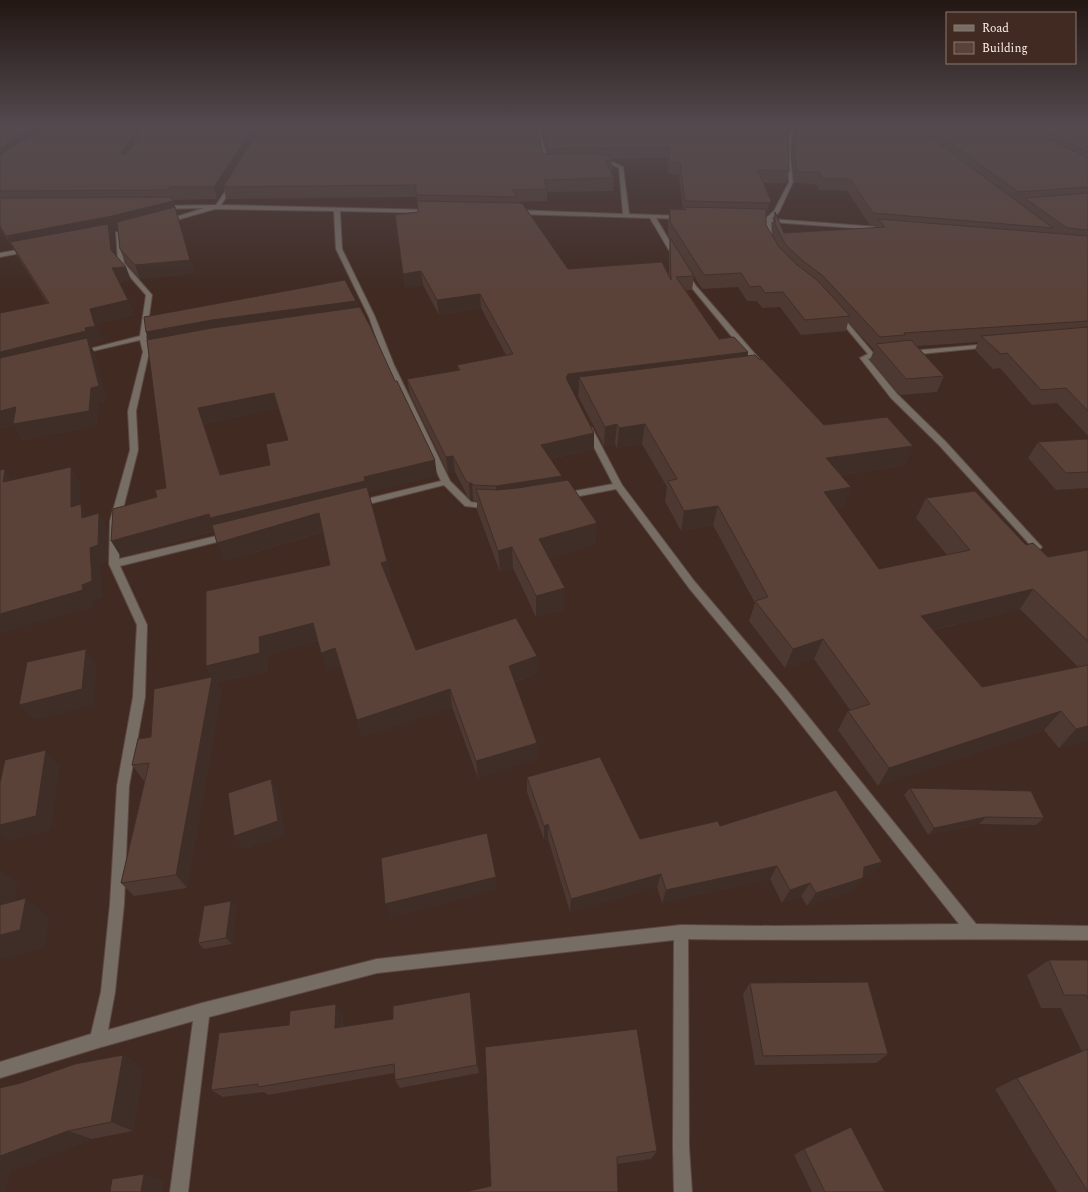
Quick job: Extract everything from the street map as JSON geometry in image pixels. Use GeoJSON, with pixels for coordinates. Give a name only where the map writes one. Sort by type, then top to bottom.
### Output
{"type":"FeatureCollection","features":[{"type":"Feature","properties":{"kind":"street"},"geometry":{"type":"LineString","coordinates":[[163,222],[218,206],[234,181]]}},
{"type":"Feature","properties":{"kind":"street"},"geometry":{"type":"LineString","coordinates":[[622,181],[626,215]]}},
{"type":"Feature","properties":{"kind":"street"},"geometry":{"type":"LineString","coordinates":[[771,245],[768,238],[768,220],[776,212],[791,181]]}},
{"type":"Feature","properties":{"kind":"street"},"geometry":{"type":"LineString","coordinates":[[156,207],[218,206],[337,210],[436,211]]}},
{"type":"Feature","properties":{"kind":"street"},"geometry":{"type":"LineString","coordinates":[[337,210],[339,249],[390,365],[446,482],[468,504],[490,507],[498,506]]}},
{"type":"Feature","properties":{"kind":"street"},"geometry":{"type":"LineString","coordinates":[[512,212],[690,217]]}},
{"type":"Feature","properties":{"kind":"street"},"geometry":{"type":"LineString","coordinates":[[652,216],[694,287],[762,368],[755,369]]}},
{"type":"Feature","properties":{"kind":"street"},"geometry":{"type":"LineString","coordinates":[[745,219],[882,230]]}},
{"type":"Feature","properties":{"kind":"street"},"geometry":{"type":"LineString","coordinates":[[98,1040],[108,992],[117,904],[123,786],[139,697],[142,625],[114,564],[115,521],[134,450],[132,411],[150,352],[143,337],[149,295],[120,263],[118,232]]}},
{"type":"Feature","properties":{"kind":"street"},"geometry":{"type":"LineString","coordinates":[[0,255],[36,249]]}},
{"type":"Feature","properties":{"kind":"street"},"geometry":{"type":"LineString","coordinates":[[834,311],[875,355],[864,358],[894,396],[942,443],[1037,548]]}},
{"type":"Feature","properties":{"kind":"street"},"geometry":{"type":"LineString","coordinates":[[75,353],[143,337]]}},
{"type":"Feature","properties":{"kind":"street"},"geometry":{"type":"LineString","coordinates":[[901,354],[1000,344]]}},
{"type":"Feature","properties":{"kind":"street"},"geometry":{"type":"LineString","coordinates":[[584,421],[618,486],[692,585],[782,692],[973,931]]}},
{"type":"Feature","properties":{"kind":"street"},"geometry":{"type":"LineString","coordinates":[[349,506],[446,482]]}},
{"type":"Feature","properties":{"kind":"street"},"geometry":{"type":"LineString","coordinates":[[558,497],[618,486]]}},
{"type":"Feature","properties":{"kind":"street"},"geometry":{"type":"LineString","coordinates":[[114,564],[235,534]]}},
{"type":"Feature","properties":{"kind":"street"},"geometry":{"type":"LineString","coordinates":[[0,1070],[98,1040],[202,1011],[377,966],[681,932],[973,931],[1088,933]]}},
{"type":"Feature","properties":{"kind":"street"},"geometry":{"type":"LineString","coordinates":[[681,932],[681,1147],[683,1192]]}},
{"type":"Feature","properties":{"kind":"street"},"geometry":{"type":"LineString","coordinates":[[179,1192],[202,1011]]}},
{"type":"Feature","properties":{"kind":"building"},"geometry":{"type":"Polygon","coordinates":[[[0,181],[218,181],[214,187],[169,187],[170,190],[0,191],[0,181]]]}},
{"type":"Feature","properties":{"kind":"building"},"geometry":{"type":"Polygon","coordinates":[[[227,181],[544,181],[547,189],[513,190],[517,197],[416,195],[416,185],[223,187],[227,181]]]}},
{"type":"Feature","properties":{"kind":"building"},"geometry":{"type":"Polygon","coordinates":[[[682,181],[762,181],[771,201],[769,203],[685,201],[682,181]]]}},
{"type":"Feature","properties":{"kind":"building"},"geometry":{"type":"Polygon","coordinates":[[[851,181],[989,181],[1053,228],[873,213],[851,181]]]}},
{"type":"Feature","properties":{"kind":"building"},"geometry":{"type":"Polygon","coordinates":[[[1002,181],[1088,181],[1088,187],[1018,192],[1002,181]]]}},
{"type":"Feature","properties":{"kind":"building"},"geometry":{"type":"Polygon","coordinates":[[[1088,193],[1088,230],[1067,228],[1025,198],[1088,193]]]}},
{"type":"Feature","properties":{"kind":"building"},"geometry":{"type":"Polygon","coordinates":[[[172,197],[173,201],[112,216],[6,236],[0,226],[0,198],[172,197]]]}},
{"type":"Feature","properties":{"kind":"building"},"geometry":{"type":"Polygon","coordinates":[[[417,201],[522,203],[568,269],[662,262],[671,280],[670,238],[694,276],[676,277],[719,339],[734,337],[748,352],[568,374],[566,378],[594,433],[541,445],[562,476],[496,486],[473,485],[472,483],[466,481],[453,456],[446,457],[407,379],[460,370],[457,365],[513,354],[480,294],[437,300],[421,271],[403,274],[395,215],[418,212],[417,201]]]}},
{"type":"Feature","properties":{"kind":"building"},"geometry":{"type":"Polygon","coordinates":[[[175,207],[190,260],[135,265],[120,249],[117,222],[175,207]]]}},
{"type":"Feature","properties":{"kind":"building"},"geometry":{"type":"Polygon","coordinates":[[[686,207],[766,209],[766,225],[779,247],[796,264],[817,280],[850,316],[805,320],[783,292],[765,293],[760,286],[750,287],[741,273],[704,275],[670,222],[670,209],[686,210],[686,207]]]}},
{"type":"Feature","properties":{"kind":"building"},"geometry":{"type":"Polygon","coordinates":[[[775,212],[784,233],[885,227],[878,219],[1088,236],[1088,321],[904,333],[905,335],[880,337],[823,276],[802,260],[785,244],[775,224],[775,212]]]}},
{"type":"Feature","properties":{"kind":"building"},"geometry":{"type":"Polygon","coordinates":[[[108,224],[111,250],[126,267],[112,268],[128,300],[90,309],[95,326],[85,328],[86,331],[0,352],[0,313],[49,303],[10,242],[108,224]]]}},
{"type":"Feature","properties":{"kind":"building"},"geometry":{"type":"Polygon","coordinates":[[[345,280],[356,301],[212,320],[146,332],[144,317],[345,280]]]}},
{"type":"Feature","properties":{"kind":"building"},"geometry":{"type":"Polygon","coordinates":[[[360,307],[435,460],[364,477],[365,481],[210,518],[209,514],[111,541],[113,509],[157,497],[155,490],[166,488],[147,340],[212,328],[360,307]],[[274,393],[198,408],[220,475],[270,465],[266,444],[288,440],[274,393]]]}},
{"type":"Feature","properties":{"kind":"building"},"geometry":{"type":"Polygon","coordinates":[[[1088,327],[1088,411],[1066,388],[1041,390],[1007,353],[1001,354],[981,336],[1088,327]]]}},
{"type":"Feature","properties":{"kind":"building"},"geometry":{"type":"Polygon","coordinates":[[[87,338],[99,386],[91,388],[89,411],[13,424],[16,407],[0,411],[0,358],[87,338]]]}},
{"type":"Feature","properties":{"kind":"building"},"geometry":{"type":"Polygon","coordinates":[[[911,340],[944,376],[906,379],[876,344],[911,340]]]}},
{"type":"Feature","properties":{"kind":"building"},"geometry":{"type":"Polygon","coordinates":[[[755,355],[760,360],[762,359],[824,425],[887,417],[913,446],[826,458],[851,487],[824,492],[879,569],[970,550],[926,498],[975,491],[1026,545],[1033,543],[1048,557],[1088,550],[1088,641],[1033,589],[921,616],[982,687],[1088,665],[1088,726],[1076,729],[1061,711],[889,768],[848,711],[870,704],[823,639],[793,649],[755,601],[768,597],[718,506],[684,511],[668,481],[677,479],[645,424],[619,428],[617,424],[605,427],[579,377],[755,355]]]}},
{"type":"Feature","properties":{"kind":"building"},"geometry":{"type":"Polygon","coordinates":[[[1088,439],[1088,472],[1066,473],[1038,442],[1088,439]]]}},
{"type":"Feature","properties":{"kind":"building"},"geometry":{"type":"Polygon","coordinates":[[[71,467],[71,507],[81,504],[82,518],[99,513],[98,545],[90,548],[92,581],[82,585],[83,590],[0,614],[0,470],[5,469],[3,482],[71,467]]]}},
{"type":"Feature","properties":{"kind":"building"},"geometry":{"type":"Polygon","coordinates":[[[568,480],[597,523],[539,539],[565,588],[536,596],[512,547],[498,551],[476,489],[497,490],[518,488],[568,480]]]}},
{"type":"Feature","properties":{"kind":"building"},"geometry":{"type":"Polygon","coordinates":[[[367,487],[387,561],[381,563],[416,650],[516,618],[537,656],[509,666],[537,743],[476,761],[450,689],[357,720],[335,648],[321,653],[313,623],[259,637],[260,653],[206,666],[206,591],[330,565],[319,513],[217,543],[212,525],[367,487]]]}},
{"type":"Feature","properties":{"kind":"building"},"geometry":{"type":"Polygon","coordinates":[[[86,649],[82,689],[19,705],[27,662],[86,649]]]}},
{"type":"Feature","properties":{"kind":"building"},"geometry":{"type":"Polygon","coordinates":[[[212,677],[176,875],[121,883],[149,763],[132,765],[138,739],[151,737],[154,689],[212,677]]]}},
{"type":"Feature","properties":{"kind":"building"},"geometry":{"type":"Polygon","coordinates":[[[46,750],[36,816],[0,825],[0,783],[5,760],[46,750]]]}},
{"type":"Feature","properties":{"kind":"building"},"geometry":{"type":"Polygon","coordinates":[[[600,757],[640,839],[718,821],[720,826],[836,790],[882,862],[864,867],[863,878],[816,893],[810,883],[790,890],[777,866],[666,890],[661,874],[571,899],[548,824],[544,826],[527,777],[600,757]]]}},
{"type":"Feature","properties":{"kind":"building"},"geometry":{"type":"Polygon","coordinates":[[[271,779],[278,821],[234,836],[228,793],[271,779]]]}},
{"type":"Feature","properties":{"kind":"building"},"geometry":{"type":"Polygon","coordinates":[[[910,788],[1031,791],[1044,818],[986,817],[934,828],[910,788]]]}},
{"type":"Feature","properties":{"kind":"building"},"geometry":{"type":"Polygon","coordinates":[[[487,833],[496,877],[385,904],[381,858],[487,833]]]}},
{"type":"Feature","properties":{"kind":"building"},"geometry":{"type":"Polygon","coordinates":[[[26,898],[20,930],[0,935],[0,905],[26,898]]]}},
{"type":"Feature","properties":{"kind":"building"},"geometry":{"type":"Polygon","coordinates":[[[231,901],[226,938],[198,943],[204,906],[231,901]]]}},
{"type":"Feature","properties":{"kind":"building"},"geometry":{"type":"Polygon","coordinates":[[[1049,960],[1088,960],[1088,999],[1086,995],[1064,995],[1049,960]]]}},
{"type":"Feature","properties":{"kind":"building"},"geometry":{"type":"Polygon","coordinates":[[[868,982],[888,1054],[763,1056],[750,983],[868,982]]]}},
{"type":"Feature","properties":{"kind":"building"},"geometry":{"type":"Polygon","coordinates":[[[470,992],[477,1065],[395,1080],[394,1064],[258,1087],[258,1084],[211,1090],[219,1033],[289,1025],[290,1011],[336,1004],[335,1028],[393,1019],[393,1006],[470,992]]]}},
{"type":"Feature","properties":{"kind":"building"},"geometry":{"type":"Polygon","coordinates":[[[637,1029],[657,1151],[617,1157],[618,1192],[465,1192],[491,1186],[485,1047],[637,1029]]]}},
{"type":"Feature","properties":{"kind":"building"},"geometry":{"type":"Polygon","coordinates":[[[1088,1049],[1088,1192],[1017,1078],[1088,1049]]]}},
{"type":"Feature","properties":{"kind":"building"},"geometry":{"type":"Polygon","coordinates":[[[123,1055],[111,1122],[68,1131],[0,1156],[0,1088],[21,1083],[75,1064],[123,1055]]]}},
{"type":"Feature","properties":{"kind":"building"},"geometry":{"type":"Polygon","coordinates":[[[851,1127],[885,1192],[825,1192],[804,1149],[851,1127]]]}},
{"type":"Feature","properties":{"kind":"building"},"geometry":{"type":"Polygon","coordinates":[[[144,1174],[141,1192],[110,1192],[112,1179],[144,1174]]]}}]}
